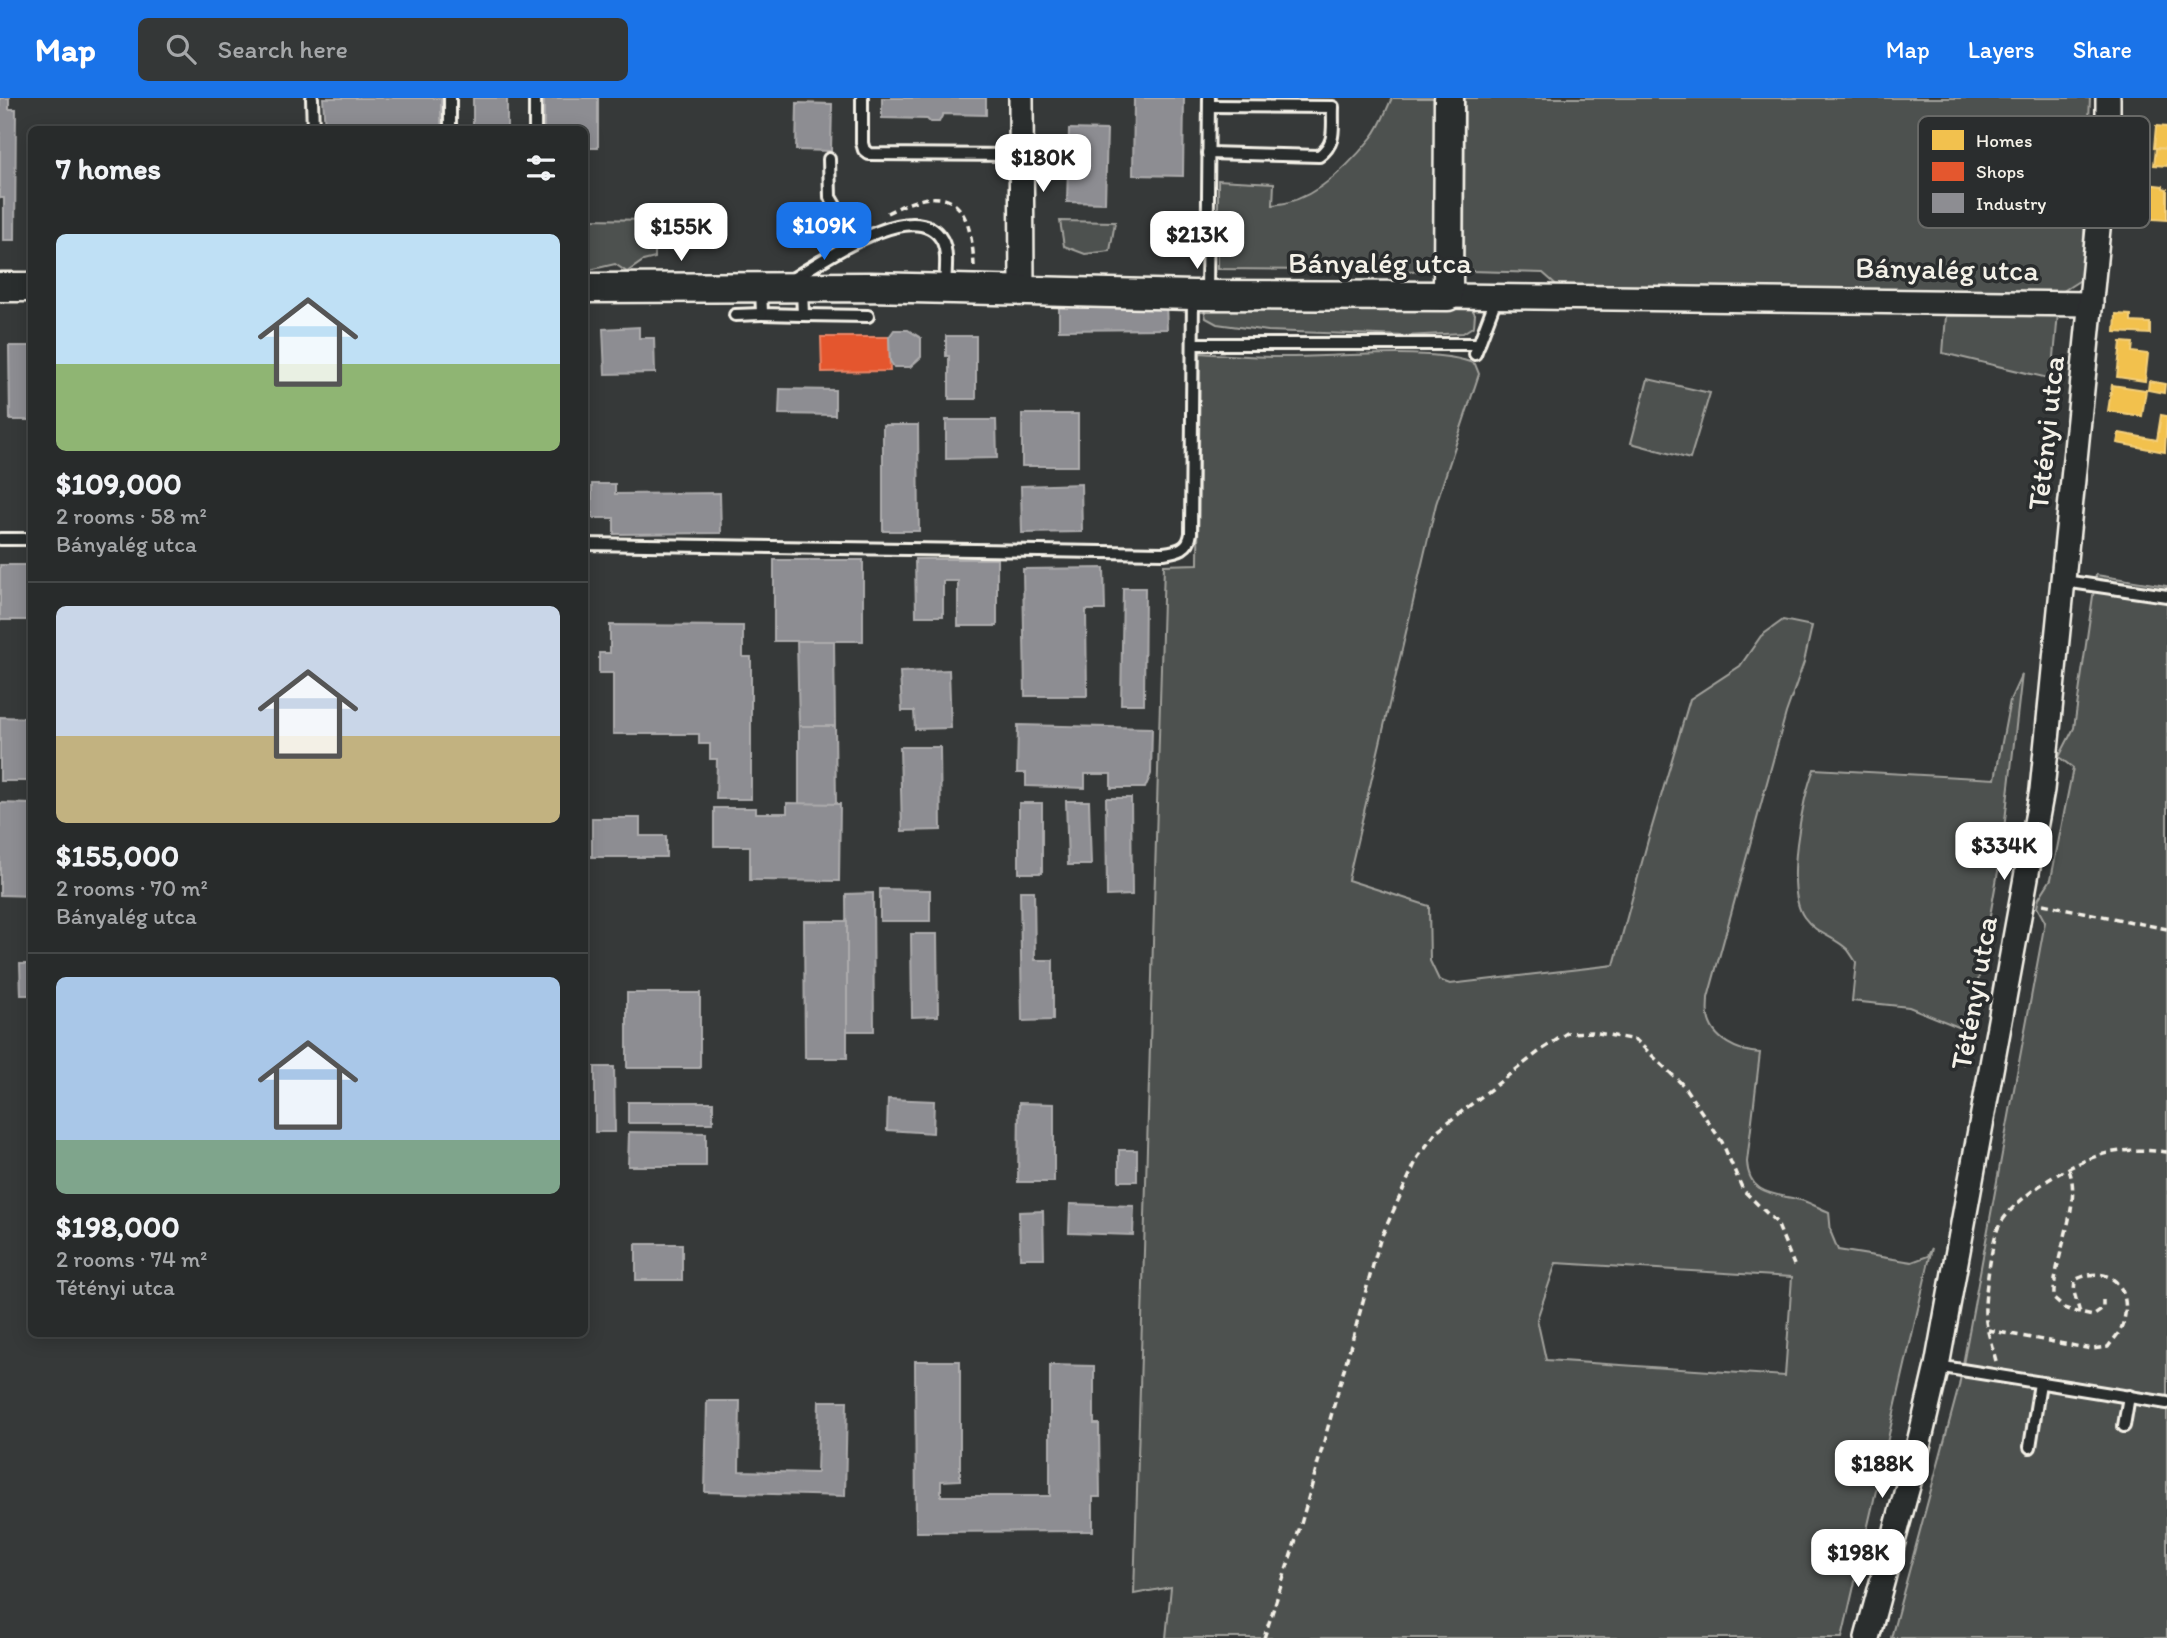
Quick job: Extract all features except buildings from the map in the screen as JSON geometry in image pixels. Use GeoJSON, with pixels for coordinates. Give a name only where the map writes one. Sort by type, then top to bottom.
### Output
{"type":"FeatureCollection","features":[{"type":"Feature","properties":{"kind":"street"},"geometry":{"type":"LineString","coordinates":[[1021,98],[1022,291]]}},
{"type":"Feature","properties":{"kind":"street"},"geometry":{"type":"LineString","coordinates":[[1448,296],[1449,98]]}},
{"type":"Feature","properties":{"kind":"street","name":"Tétényi utca"},"geometry":{"type":"LineString","coordinates":[[2108,98],[2108,116]]}},
{"type":"Feature","properties":{"kind":"street","name":"Tétényi utca"},"geometry":{"type":"LineString","coordinates":[[1867,1638],[1915,1460],[1937,1366],[2042,790],[2098,228]]}},
{"type":"Feature","properties":{"kind":"street"},"geometry":{"type":"LineString","coordinates":[[0,287],[28,287]]}},
{"type":"Feature","properties":{"kind":"street","name":"Bányalég utca"},"geometry":{"type":"LineString","coordinates":[[588,288],[776,294],[945,289],[1200,295],[2091,304]]}},
{"type":"Feature","properties":{"kind":"lane"},"geometry":{"type":"LineString","coordinates":[[312,98],[313,126]]}},
{"type":"Feature","properties":{"kind":"lane"},"geometry":{"type":"LineString","coordinates":[[450,98],[450,126]]}},
{"type":"Feature","properties":{"kind":"lane"},"geometry":{"type":"LineString","coordinates":[[535,98],[535,126]]}},
{"type":"Feature","properties":{"kind":"lane"},"geometry":{"type":"LineString","coordinates":[[862,98],[862,143],[869,154],[1020,155]]}},
{"type":"Feature","properties":{"kind":"lane"},"geometry":{"type":"LineString","coordinates":[[588,544],[1164,553],[1179,551],[1187,545],[1191,533],[1193,344],[1200,295],[1209,102],[1332,107],[1332,140],[1328,149],[1319,156],[1208,153]]}},
{"type":"Feature","properties":{"kind":"lane"},"geometry":{"type":"LineString","coordinates":[[829,159],[830,197],[856,241]]}},
{"type":"Feature","properties":{"kind":"lane"},"geometry":{"type":"LineString","coordinates":[[735,315],[776,294],[856,241],[885,228],[907,225],[927,227],[942,240],[945,252],[945,289]]}},
{"type":"Feature","properties":{"kind":"lane"},"geometry":{"type":"LineString","coordinates":[[776,294],[803,315],[868,316]]}},
{"type":"Feature","properties":{"kind":"lane"},"geometry":{"type":"LineString","coordinates":[[776,294],[803,315]]}},
{"type":"Feature","properties":{"kind":"lane"},"geometry":{"type":"LineString","coordinates":[[1193,344],[1477,349],[1497,296]]}},
{"type":"Feature","properties":{"kind":"lane"},"geometry":{"type":"LineString","coordinates":[[0,538],[28,539]]}},
{"type":"Feature","properties":{"kind":"lane"},"geometry":{"type":"LineString","coordinates":[[2064,580],[2167,596]]}},
{"type":"Feature","properties":{"kind":"lane"},"geometry":{"type":"LineString","coordinates":[[1937,1366],[2167,1403]]}},
{"type":"Feature","properties":{"kind":"lane"},"geometry":{"type":"LineString","coordinates":[[2030,1447],[2040,1382]]}},
{"type":"Feature","properties":{"kind":"lane"},"geometry":{"type":"LineString","coordinates":[[2124,1426],[2129,1396]]}},
{"type":"Feature","properties":{"kind":"path"},"geometry":{"type":"LineString","coordinates":[[887,213],[922,197],[935,197],[958,207],[968,224],[973,243],[975,275]]}},
{"type":"Feature","properties":{"kind":"path"},"geometry":{"type":"LineString","coordinates":[[2023,900],[2167,929]]}},
{"type":"Feature","properties":{"kind":"path"},"geometry":{"type":"LineString","coordinates":[[1264,1638],[1301,1524],[1380,1241],[1418,1157],[1438,1130],[1540,1051],[1567,1033],[1592,1032],[1636,1040],[1683,1085],[1722,1142],[1743,1190],[1777,1223],[1794,1265]]}},
{"type":"Feature","properties":{"kind":"path"},"geometry":{"type":"LineString","coordinates":[[2000,1376],[1985,1312],[1998,1229],[2036,1188],[2068,1169],[2106,1153],[2140,1150],[2167,1152]]}},
{"type":"Feature","properties":{"kind":"path"},"geometry":{"type":"LineString","coordinates":[[2068,1169],[2074,1183],[2073,1199],[2053,1281],[2054,1299],[2064,1308],[2093,1316],[2103,1309],[2103,1300]]}},
{"type":"Feature","properties":{"kind":"path"},"geometry":{"type":"LineString","coordinates":[[1988,1330],[2092,1349],[2108,1347],[2121,1330],[2126,1304],[2122,1287],[2111,1277],[2089,1273],[2075,1280],[2074,1292],[2080,1313]]}},
{"type":"Feature","properties":{"kind":"shaded area"},"geometry":{"type":"Polygon","coordinates":[[[1392,98],[1439,98],[1433,266],[1428,271],[1218,269],[1218,180],[1274,183],[1273,205],[1302,197],[1341,171],[1372,137],[1392,98]]]}},
{"type":"Feature","properties":{"kind":"shaded area"},"geometry":{"type":"Polygon","coordinates":[[[1465,98],[2090,98],[2089,116],[1918,116],[1918,228],[2084,228],[2082,279],[2057,295],[1560,288],[1543,273],[1470,271],[1464,259],[1465,98]]]}},
{"type":"Feature","properties":{"kind":"shaded area"},"geometry":{"type":"Polygon","coordinates":[[[588,219],[655,220],[655,258],[643,261],[627,272],[615,264],[588,270],[588,219]]]}},
{"type":"Feature","properties":{"kind":"shaded area"},"geometry":{"type":"Polygon","coordinates":[[[1060,221],[1115,222],[1110,251],[1085,254],[1064,246],[1060,221]]]}},
{"type":"Feature","properties":{"kind":"shaded area"},"geometry":{"type":"Polygon","coordinates":[[[1469,304],[1475,314],[1474,326],[1463,333],[1405,336],[1268,331],[1217,324],[1206,318],[1204,309],[1469,304]]]}},
{"type":"Feature","properties":{"kind":"shaded area"},"geometry":{"type":"Polygon","coordinates":[[[2058,313],[2052,379],[1943,353],[1946,316],[2045,316],[2058,313]]]}},
{"type":"Feature","properties":{"kind":"shaded area"},"geometry":{"type":"Polygon","coordinates":[[[1200,353],[1281,357],[1435,355],[1475,364],[1479,374],[1436,504],[1348,880],[1429,906],[1430,961],[1439,980],[1450,984],[1614,965],[1690,699],[1740,666],[1761,636],[1783,620],[1812,626],[1708,998],[1708,1016],[1715,1032],[1728,1043],[1760,1053],[1747,1162],[1753,1182],[1766,1192],[1804,1201],[1829,1212],[1831,1233],[1838,1250],[1912,1262],[1928,1256],[1932,1248],[1842,1638],[1166,1638],[1171,1587],[1134,1594],[1164,565],[1198,564],[1200,353]],[[1556,1263],[1537,1319],[1546,1360],[1785,1376],[1792,1277],[1556,1263]]]}},
{"type":"Feature","properties":{"kind":"shaded area"},"geometry":{"type":"Polygon","coordinates":[[[1648,379],[1710,393],[1690,459],[1631,443],[1648,379]]]}},
{"type":"Feature","properties":{"kind":"shaded area"},"geometry":{"type":"Polygon","coordinates":[[[2096,575],[2167,586],[2167,1638],[1891,1638],[1959,1386],[2045,922],[2037,907],[2039,898],[2051,879],[2073,768],[2059,757],[2074,728],[2096,575]]]}},
{"type":"Feature","properties":{"kind":"shaded area"},"geometry":{"type":"Polygon","coordinates":[[[2022,674],[2001,855],[1963,1065],[1961,1028],[1909,1007],[1852,1001],[1856,962],[1847,949],[1809,923],[1798,904],[1795,866],[1800,822],[1814,769],[1995,779],[2010,700],[2022,674]]]}}]}
